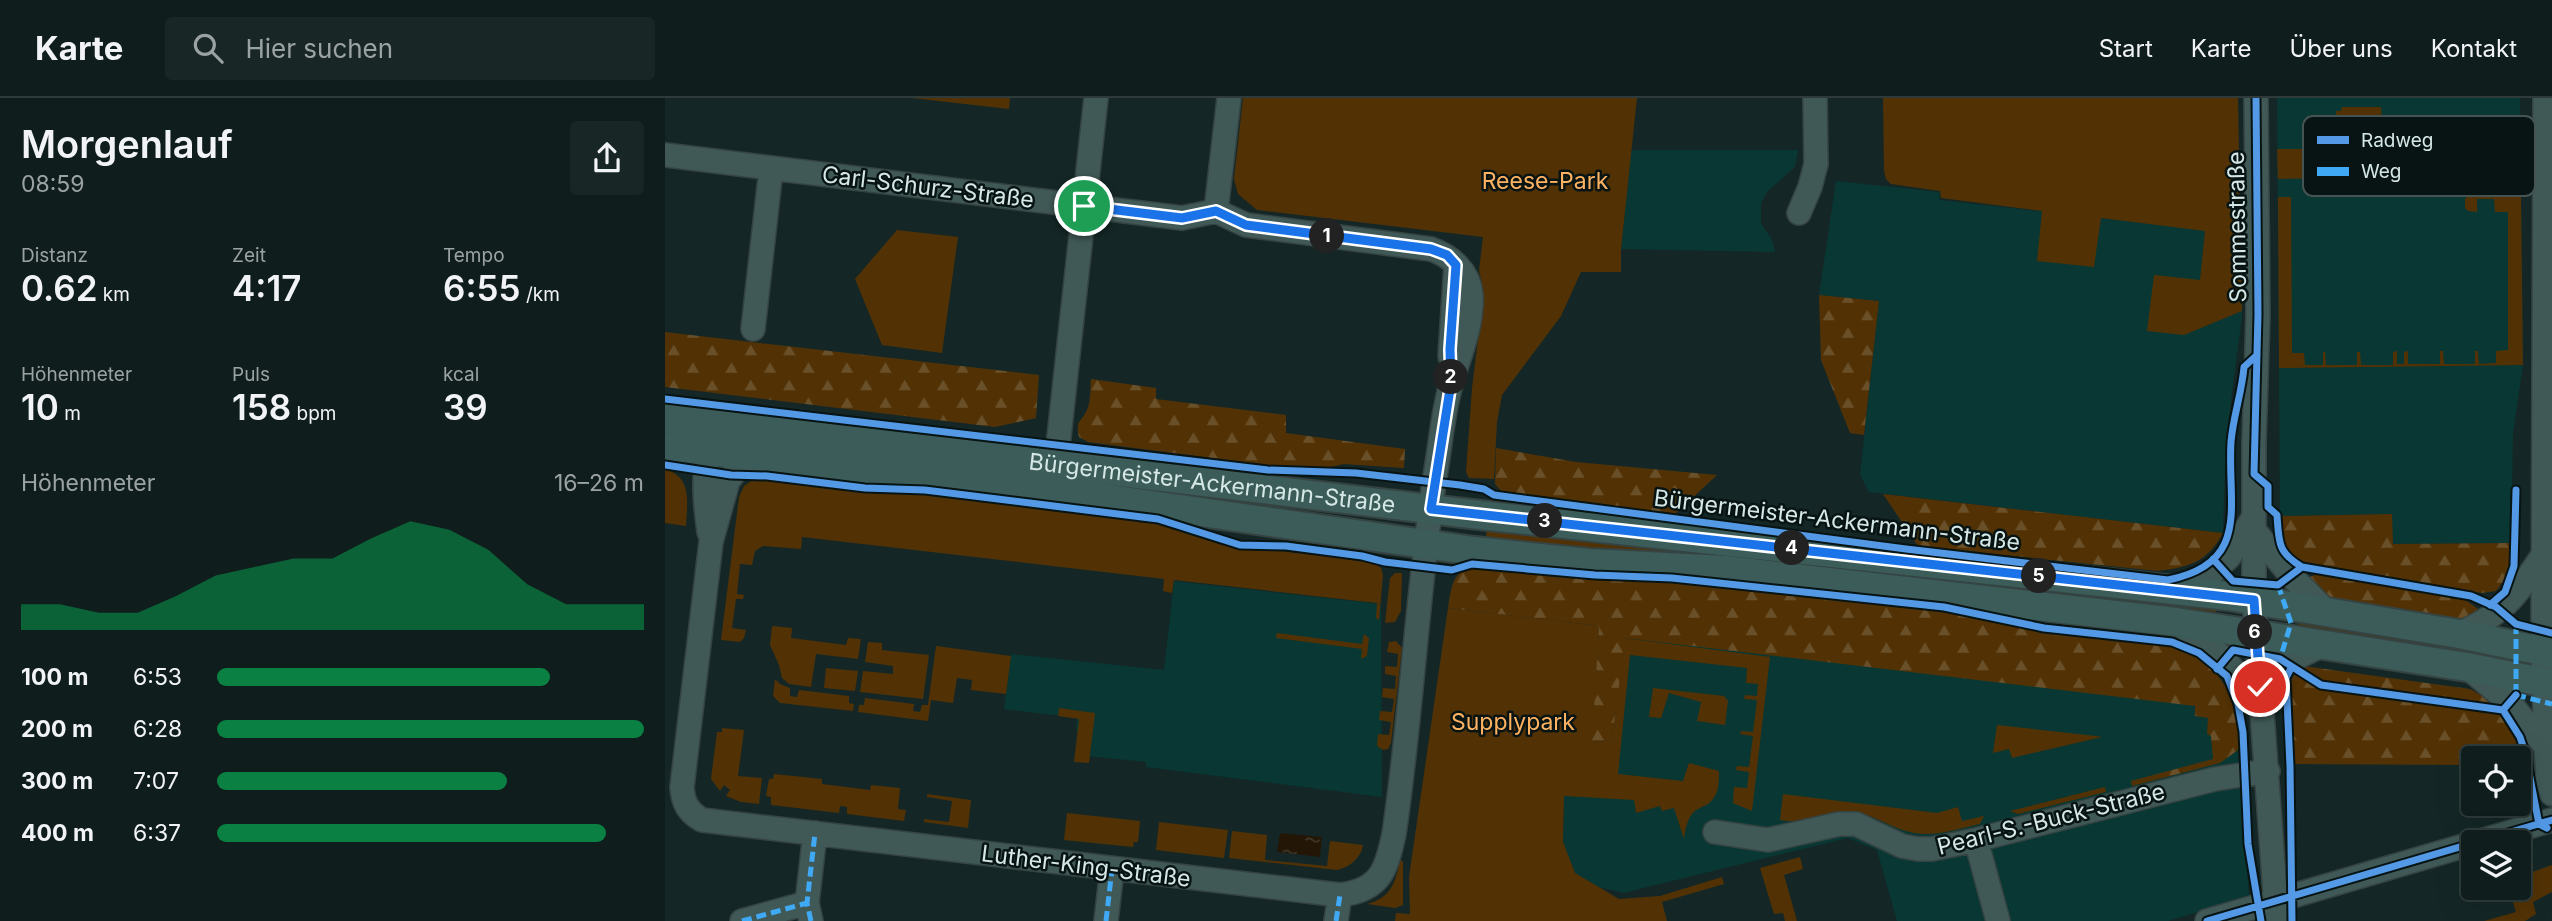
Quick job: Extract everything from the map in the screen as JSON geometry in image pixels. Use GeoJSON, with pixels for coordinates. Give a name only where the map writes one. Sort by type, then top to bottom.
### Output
{"type":"FeatureCollection","features":[{"type":"Feature","properties":{"kind":"main road","name":"Bürgermeister-Ackermann-Straße"},"geometry":{"type":"LineString","coordinates":[[665,418],[1431,509],[2183,591],[2326,611],[2547,652]]}},
{"type":"Feature","properties":{"kind":"main road","name":"Bürgermeister-Ackermann-Straße"},"geometry":{"type":"LineString","coordinates":[[665,446],[1033,488],[1426,545],[1589,563],[1726,570],[2176,622],[2467,667],[2548,683]]}},
{"type":"Feature","properties":{"kind":"street"},"geometry":{"type":"LineString","coordinates":[[1056,464],[1096,98]]}},
{"type":"Feature","properties":{"kind":"street"},"geometry":{"type":"LineString","coordinates":[[1216,211],[1229,98]]}},
{"type":"Feature","properties":{"kind":"street"},"geometry":{"type":"LineString","coordinates":[[1799,213],[1816,164],[1815,98]]}},
{"type":"Feature","properties":{"kind":"street","name":"Sommestraße"},"geometry":{"type":"LineString","coordinates":[[2256,98],[2254,600],[2276,911]]}},
{"type":"Feature","properties":{"kind":"street"},"geometry":{"type":"LineString","coordinates":[[2545,98],[2548,563],[2546,747],[2551,783]]}},
{"type":"Feature","properties":{"kind":"street","name":"Carl-Schurz-Straße"},"geometry":{"type":"LineString","coordinates":[[665,155],[1182,218],[1216,211]]}},
{"type":"Feature","properties":{"kind":"street"},"geometry":{"type":"LineString","coordinates":[[753,329],[771,169]]}},
{"type":"Feature","properties":{"kind":"street","name":"Luther-King-Straße"},"geometry":{"type":"LineString","coordinates":[[747,455],[729,481],[711,542],[675,749],[683,798],[694,815],[702,820],[815,834],[1340,895],[1357,893],[1372,886],[1382,874],[1388,860],[1403,768],[1426,545],[1451,383],[1450,349],[1456,265],[1447,255],[1431,249],[1246,225],[1216,211]]}},
{"type":"Feature","properties":{"kind":"street"},"geometry":{"type":"LineString","coordinates":[[710,450],[720,439],[733,437],[825,446],[838,438]]}},
{"type":"Feature","properties":{"kind":"street","name":"Luther-King-Straße"},"geometry":{"type":"LineString","coordinates":[[710,450],[705,499],[711,542]]}},
{"type":"Feature","properties":{"kind":"street"},"geometry":{"type":"LineString","coordinates":[[2183,591],[2209,576],[2229,557],[2253,523],[2291,576],[2326,611]]}},
{"type":"Feature","properties":{"kind":"street"},"geometry":{"type":"LineString","coordinates":[[2459,634],[2487,620],[2513,599],[2548,563]]}},
{"type":"Feature","properties":{"kind":"street"},"geometry":{"type":"LineString","coordinates":[[2176,622],[2225,659],[2262,708],[2286,663],[2323,644]]}},
{"type":"Feature","properties":{"kind":"street"},"geometry":{"type":"LineString","coordinates":[[2467,667],[2510,703],[2546,747]]}},
{"type":"Feature","properties":{"kind":"street","name":"Pearl-S.-Buck-Straße"},"geometry":{"type":"LineString","coordinates":[[1715,832],[1768,841],[1839,824],[1856,824],[1902,846],[1918,849],[1976,840],[2215,779],[2268,771]]}},
{"type":"Feature","properties":{"kind":"street"},"geometry":{"type":"LineString","coordinates":[[2207,921],[2276,911],[2552,820]]}},
{"type":"Feature","properties":{"kind":"street"},"geometry":{"type":"LineString","coordinates":[[742,921],[809,912],[815,834]]}},
{"type":"Feature","properties":{"kind":"street"},"geometry":{"type":"LineString","coordinates":[[1976,840],[1998,921]]}},
{"type":"Feature","properties":{"kind":"street"},"geometry":{"type":"LineString","coordinates":[[1106,921],[1112,869]]}},
{"type":"Feature","properties":{"kind":"street"},"geometry":{"type":"LineString","coordinates":[[1336,921],[1340,895]]}},
{"type":"Feature","properties":{"kind":"shaded area"},"geometry":{"type":"Polygon","coordinates":[[[2277,98],[2520,98],[2520,116],[2303,116],[2303,196],[2521,196],[2523,365],[2513,433],[2511,543],[2392,544],[2392,514],[2280,516],[2277,98]]]}},
{"type":"Feature","properties":{"kind":"shaded area"},"geometry":{"type":"Polygon","coordinates":[[[1631,150],[1798,150],[1795,167],[1767,192],[1761,203],[1761,223],[1772,240],[1775,252],[1621,249],[1631,150]]]}},
{"type":"Feature","properties":{"kind":"shaded area"},"geometry":{"type":"Polygon","coordinates":[[[1836,181],[1939,192],[1940,200],[2239,231],[2242,316],[2226,440],[2223,533],[1869,492],[1860,475],[1879,301],[1819,295],[1836,181]]]}},
{"type":"Feature","properties":{"kind":"shaded area"},"geometry":{"type":"Polygon","coordinates":[[[1174,581],[1381,604],[1382,797],[1146,767],[1146,762],[1088,756],[1090,732],[1076,730],[1077,718],[1004,709],[1011,654],[1164,670],[1174,581]]]}},
{"type":"Feature","properties":{"kind":"shaded area"},"geometry":{"type":"Polygon","coordinates":[[[1624,638],[2234,703],[2249,897],[2168,921],[1897,921],[1877,850],[1848,838],[1623,893],[1599,887],[1575,873],[1563,842],[1564,796],[1606,797],[1624,638]]]}},
{"type":"Feature","properties":{"kind":"green space"},"geometry":{"type":"Polygon","coordinates":[[[912,98],[1010,98],[1009,109],[912,98]]]}},
{"type":"Feature","properties":{"kind":"green space","name":"Reese-Park"},"geometry":{"type":"Polygon","coordinates":[[[1243,98],[1637,98],[1621,249],[1621,272],[1581,272],[1561,316],[1502,395],[1497,422],[1494,479],[1469,478],[1466,472],[1472,388],[1482,307],[1479,271],[1483,237],[1257,210],[1238,194],[1234,179],[1243,98]]]}},
{"type":"Feature","properties":{"kind":"green space"},"geometry":{"type":"Polygon","coordinates":[[[1883,98],[2238,98],[2242,311],[2184,335],[2147,331],[2154,275],[2200,280],[2205,231],[2101,218],[2094,267],[2037,261],[2042,211],[1941,198],[1940,191],[1891,184],[1884,171],[1883,98]]]}},
{"type":"Feature","properties":{"kind":"green space"},"geometry":{"type":"Polygon","coordinates":[[[2342,107],[2381,107],[2382,116],[2336,116],[2336,111],[2341,111],[2342,107]]]}},
{"type":"Feature","properties":{"kind":"green space"},"geometry":{"type":"Polygon","coordinates":[[[2277,149],[2303,149],[2303,179],[2278,179],[2277,149]]]}},
{"type":"Feature","properties":{"kind":"green space"},"geometry":{"type":"Polygon","coordinates":[[[2468,196],[2521,196],[2523,365],[2279,368],[2278,197],[2291,197],[2292,353],[2304,353],[2305,365],[2323,365],[2325,352],[2326,365],[2357,365],[2357,352],[2360,352],[2361,365],[2393,365],[2393,352],[2397,351],[2397,364],[2404,364],[2404,352],[2408,351],[2408,364],[2440,364],[2440,351],[2443,351],[2444,364],[2475,364],[2475,351],[2478,351],[2479,364],[2496,363],[2496,351],[2508,350],[2508,212],[2495,212],[2494,199],[2477,199],[2477,212],[2468,211],[2465,208],[2465,199],[2468,196]]]}},
{"type":"Feature","properties":{"kind":"green space"},"geometry":{"type":"Polygon","coordinates":[[[897,230],[958,237],[942,353],[882,345],[855,279],[897,230]]]}},
{"type":"Feature","properties":{"kind":"green space"},"geometry":{"type":"Polygon","coordinates":[[[1819,295],[1879,301],[1864,435],[1850,433],[1821,360],[1819,295]]]}},
{"type":"Feature","properties":{"kind":"green space"},"geometry":{"type":"Polygon","coordinates":[[[665,332],[1039,375],[1036,418],[995,427],[665,387],[665,332]]]}},
{"type":"Feature","properties":{"kind":"green space"},"geometry":{"type":"Polygon","coordinates":[[[1091,379],[1156,388],[1156,399],[1286,415],[1286,433],[1405,449],[1404,468],[1344,464],[1321,469],[1267,465],[1088,442],[1079,437],[1078,427],[1088,407],[1091,379]]]}},
{"type":"Feature","properties":{"kind":"green space"},"geometry":{"type":"Polygon","coordinates":[[[1496,448],[1576,462],[1717,475],[1675,514],[1510,494],[1502,492],[1495,484],[1496,448]]]}},
{"type":"Feature","properties":{"kind":"green space"},"geometry":{"type":"Polygon","coordinates":[[[665,469],[680,478],[684,485],[687,500],[686,526],[665,523],[665,469]]]}},
{"type":"Feature","properties":{"kind":"green space"},"geometry":{"type":"Polygon","coordinates":[[[754,479],[864,491],[922,493],[1157,522],[1238,547],[1370,560],[1381,568],[1383,575],[1379,620],[1376,618],[1377,603],[1174,580],[1172,593],[1163,591],[1164,579],[802,537],[801,549],[763,546],[755,551],[752,565],[740,564],[737,594],[744,595],[743,599],[736,599],[732,628],[746,630],[744,638],[740,642],[721,640],[739,497],[744,486],[754,479]]]}},
{"type":"Feature","properties":{"kind":"green space"},"geometry":{"type":"Polygon","coordinates":[[[1883,494],[2223,533],[2204,557],[2188,565],[2158,571],[1918,546],[1883,494]]]}},
{"type":"Feature","properties":{"kind":"green space"},"geometry":{"type":"Polygon","coordinates":[[[2392,514],[2393,544],[2511,543],[2511,556],[2504,580],[2496,591],[2482,593],[2301,563],[2283,545],[2280,516],[2392,514]]]}},
{"type":"Feature","properties":{"kind":"green space"},"geometry":{"type":"Polygon","coordinates":[[[1487,530],[2217,607],[2216,612],[1942,583],[1485,542],[1487,530]]]}},
{"type":"Feature","properties":{"kind":"green space"},"geometry":{"type":"Polygon","coordinates":[[[1470,568],[1513,569],[1595,579],[1671,581],[1944,609],[2043,630],[2164,643],[2188,650],[2213,669],[2233,697],[2240,736],[2238,750],[2220,763],[2132,786],[2131,781],[2213,759],[2211,736],[2207,734],[2208,718],[2195,716],[2195,706],[1625,638],[1612,740],[1592,743],[1599,626],[1448,608],[1455,578],[1470,568]]]}},
{"type":"Feature","properties":{"kind":"green space"},"geometry":{"type":"Polygon","coordinates":[[[1395,573],[1402,573],[1401,611],[1395,622],[1385,623],[1390,578],[1395,573]]]}},
{"type":"Feature","properties":{"kind":"green space"},"geometry":{"type":"Polygon","coordinates":[[[2317,574],[2464,599],[2485,614],[2470,621],[2451,622],[2345,603],[2331,598],[2303,580],[2317,574]]]}},
{"type":"Feature","properties":{"kind":"green space","name":"Supplypark"},"geometry":{"type":"Polygon","coordinates":[[[1448,608],[1599,626],[1593,743],[1612,740],[1624,638],[1770,657],[1752,811],[1733,803],[1734,787],[1747,788],[1749,772],[1736,770],[1737,766],[1749,767],[1753,736],[1740,734],[1741,731],[1753,732],[1757,700],[1744,699],[1745,695],[1757,696],[1758,684],[1746,683],[1747,668],[1630,655],[1618,774],[1683,781],[1689,763],[1719,771],[1716,794],[1712,801],[1690,817],[1684,839],[1674,808],[1662,811],[1660,806],[1636,813],[1634,800],[1564,796],[1563,842],[1575,873],[1619,899],[1660,896],[1722,877],[1724,884],[1662,902],[1667,921],[1395,921],[1396,913],[1410,914],[1409,877],[1448,608]]]}},
{"type":"Feature","properties":{"kind":"green space"},"geometry":{"type":"Polygon","coordinates":[[[2299,622],[2400,636],[2507,658],[2507,662],[2400,641],[2298,626],[2299,622]]]}},
{"type":"Feature","properties":{"kind":"green space"},"geometry":{"type":"Polygon","coordinates":[[[772,626],[792,628],[791,638],[846,645],[848,638],[861,639],[858,659],[816,654],[811,687],[789,684],[782,678],[770,645],[772,626]]]}},
{"type":"Feature","properties":{"kind":"green space"},"geometry":{"type":"Polygon","coordinates":[[[1277,633],[1362,644],[1364,634],[1369,638],[1367,656],[1361,659],[1362,649],[1276,638],[1277,633]]]}},
{"type":"Feature","properties":{"kind":"green space"},"geometry":{"type":"Polygon","coordinates":[[[1396,641],[1402,648],[1391,743],[1388,749],[1383,750],[1377,746],[1378,734],[1389,735],[1391,722],[1379,720],[1380,711],[1392,712],[1394,699],[1382,697],[1383,688],[1395,689],[1396,676],[1385,674],[1385,666],[1397,667],[1398,654],[1387,652],[1389,642],[1396,641]]]}},
{"type":"Feature","properties":{"kind":"green space"},"geometry":{"type":"Polygon","coordinates":[[[868,642],[882,643],[882,650],[929,655],[923,699],[860,692],[863,671],[893,674],[893,666],[865,662],[868,642]]]}},
{"type":"Feature","properties":{"kind":"green space"},"geometry":{"type":"Polygon","coordinates":[[[936,646],[1011,656],[1006,694],[971,690],[972,680],[957,678],[953,703],[931,700],[928,721],[858,712],[859,705],[864,705],[865,698],[914,704],[913,711],[920,712],[922,705],[928,705],[936,646]]]}},
{"type":"Feature","properties":{"kind":"green space"},"geometry":{"type":"Polygon","coordinates":[[[2296,665],[2470,689],[2488,699],[2509,725],[2518,746],[2461,746],[2461,765],[2293,764],[2290,677],[2296,665]]]}},
{"type":"Feature","properties":{"kind":"green space"},"geometry":{"type":"Polygon","coordinates":[[[826,668],[858,671],[855,691],[824,688],[826,668]]]}},
{"type":"Feature","properties":{"kind":"green space"},"geometry":{"type":"Polygon","coordinates":[[[775,679],[790,688],[790,696],[797,697],[799,690],[849,696],[849,703],[854,704],[853,711],[780,703],[773,696],[775,679]]]}},
{"type":"Feature","properties":{"kind":"green space"},"geometry":{"type":"Polygon","coordinates":[[[1653,688],[1724,696],[1728,701],[1725,725],[1697,721],[1701,702],[1669,693],[1661,718],[1649,717],[1653,688]]]}},
{"type":"Feature","properties":{"kind":"green space"},"geometry":{"type":"Polygon","coordinates":[[[1059,708],[1095,713],[1089,763],[1074,762],[1079,719],[1058,716],[1059,708]]]}},
{"type":"Feature","properties":{"kind":"green space"},"geometry":{"type":"Polygon","coordinates":[[[1997,725],[2102,737],[2012,758],[2009,749],[1993,753],[1997,725]]]}},
{"type":"Feature","properties":{"kind":"green space"},"geometry":{"type":"Polygon","coordinates":[[[722,728],[744,730],[738,776],[762,778],[759,804],[741,802],[726,796],[730,790],[724,785],[720,791],[711,779],[717,732],[722,732],[722,728]]]}},
{"type":"Feature","properties":{"kind":"green space"},"geometry":{"type":"Polygon","coordinates":[[[774,774],[822,779],[822,784],[870,790],[871,785],[900,788],[898,809],[906,810],[904,821],[847,814],[847,807],[840,806],[839,813],[771,805],[771,797],[766,796],[769,779],[773,779],[774,774]]]}},
{"type":"Feature","properties":{"kind":"green space"},"geometry":{"type":"Polygon","coordinates":[[[2105,787],[2106,792],[2018,814],[2010,811],[2105,787]]]}},
{"type":"Feature","properties":{"kind":"green space"},"geometry":{"type":"Polygon","coordinates":[[[927,794],[971,800],[968,828],[924,822],[924,819],[949,822],[952,801],[927,797],[927,794]]]}},
{"type":"Feature","properties":{"kind":"green space"},"geometry":{"type":"Polygon","coordinates":[[[1783,794],[1937,813],[1958,807],[1962,821],[1984,816],[1980,824],[1927,834],[1902,830],[1853,811],[1788,821],[1780,820],[1783,794]]]}},
{"type":"Feature","properties":{"kind":"green space"},"geometry":{"type":"Polygon","coordinates":[[[1067,813],[1140,821],[1138,842],[1134,842],[1133,847],[1064,840],[1067,813]]]}},
{"type":"Feature","properties":{"kind":"green space"},"geometry":{"type":"Polygon","coordinates":[[[1159,822],[1228,830],[1224,858],[1156,850],[1159,822]]]}},
{"type":"Feature","properties":{"kind":"green space"},"geometry":{"type":"Polygon","coordinates":[[[1232,831],[1267,835],[1265,860],[1327,866],[1330,841],[1363,845],[1354,861],[1337,870],[1229,858],[1232,831]]]}},
{"type":"Feature","properties":{"kind":"green space"},"geometry":{"type":"Polygon","coordinates":[[[1800,857],[1803,869],[1784,875],[1797,921],[1785,921],[1783,913],[1774,914],[1760,868],[1800,857]]]}},
{"type":"Feature","properties":{"kind":"green space"},"geometry":{"type":"Polygon","coordinates":[[[1400,859],[1403,862],[1403,905],[1395,908],[1367,904],[1382,898],[1391,888],[1400,859]]]}},
{"type":"Feature","properties":{"kind":"green space"},"geometry":{"type":"Polygon","coordinates":[[[2552,865],[2552,892],[2533,902],[2536,914],[2525,921],[2484,921],[2516,912],[2512,900],[2531,900],[2531,872],[2552,865]]]}},
{"type":"Feature","properties":{"kind":"water"},"geometry":{"type":"Polygon","coordinates":[[[1280,833],[1322,837],[1320,857],[1277,852],[1280,833]]]}},
{"type":"Feature","properties":{"kind":"marked path"},"geometry":{"type":"LineString","coordinates":[[2278,585],[2291,623],[2280,659]]}},
{"type":"Feature","properties":{"kind":"marked path"},"geometry":{"type":"LineString","coordinates":[[2516,624],[2516,695]]}},
{"type":"Feature","properties":{"kind":"marked path"},"geometry":{"type":"LineString","coordinates":[[2516,695],[2552,704]]}},
{"type":"Feature","properties":{"kind":"marked path"},"geometry":{"type":"LineString","coordinates":[[811,921],[807,903],[815,833]]}},
{"type":"Feature","properties":{"kind":"marked path"},"geometry":{"type":"LineString","coordinates":[[1106,921],[1112,869]]}},
{"type":"Feature","properties":{"kind":"marked path"},"geometry":{"type":"LineString","coordinates":[[1336,921],[1340,895]]}},
{"type":"Feature","properties":{"kind":"marked path"},"geometry":{"type":"LineString","coordinates":[[742,921],[807,903]]}},
{"type":"Feature","properties":{"kind":"cycle path"},"geometry":{"type":"LineString","coordinates":[[2256,98],[2258,314],[2254,474],[2268,486],[2268,507],[2277,515],[2281,546],[2288,556],[2302,567],[2471,596],[2496,607],[2516,624],[2552,633]]}},
{"type":"Feature","properties":{"kind":"cycle path"},"geometry":{"type":"LineString","coordinates":[[665,399],[1268,470],[1356,473],[1460,485],[1484,489],[1494,495],[2168,580],[2195,572],[2213,560],[2224,545],[2231,509],[2231,442],[2234,423],[2244,367],[2257,355]]}},
{"type":"Feature","properties":{"kind":"cycle path"},"geometry":{"type":"LineString","coordinates":[[665,465],[731,475],[767,476],[865,488],[925,490],[1158,519],[1240,545],[1286,546],[1452,570],[1472,564],[1595,575],[1672,578],[1944,607],[2044,628],[2172,642],[2199,653],[2227,676],[2238,704],[2243,732],[2248,844],[2261,921]]}},
{"type":"Feature","properties":{"kind":"cycle path"},"geometry":{"type":"LineString","coordinates":[[2490,605],[2505,592],[2514,566],[2516,490]]}},
{"type":"Feature","properties":{"kind":"cycle path"},"geometry":{"type":"LineString","coordinates":[[2213,559],[2233,581],[2278,585],[2302,567]]}},
{"type":"Feature","properties":{"kind":"cycle path"},"geometry":{"type":"LineString","coordinates":[[2217,669],[2233,650],[2280,659],[2321,685],[2503,710],[2516,695]]}},
{"type":"Feature","properties":{"kind":"cycle path"},"geometry":{"type":"LineString","coordinates":[[2291,668],[2286,678],[2292,921]]}},
{"type":"Feature","properties":{"kind":"cycle path"},"geometry":{"type":"LineString","coordinates":[[2503,710],[2520,737],[2539,824],[2547,828]]}},
{"type":"Feature","properties":{"kind":"cycle path"},"geometry":{"type":"LineString","coordinates":[[2207,921],[2552,820]]}},
{"type":"Feature","properties":{"kind":"route"},"geometry":{"type":"LineString","coordinates":[[1084,206],[1182,218],[1216,211],[1246,225],[1431,249],[1447,255],[1456,265],[1450,349],[1451,383],[1431,509],[2254,600],[2260,687]]}}]}
